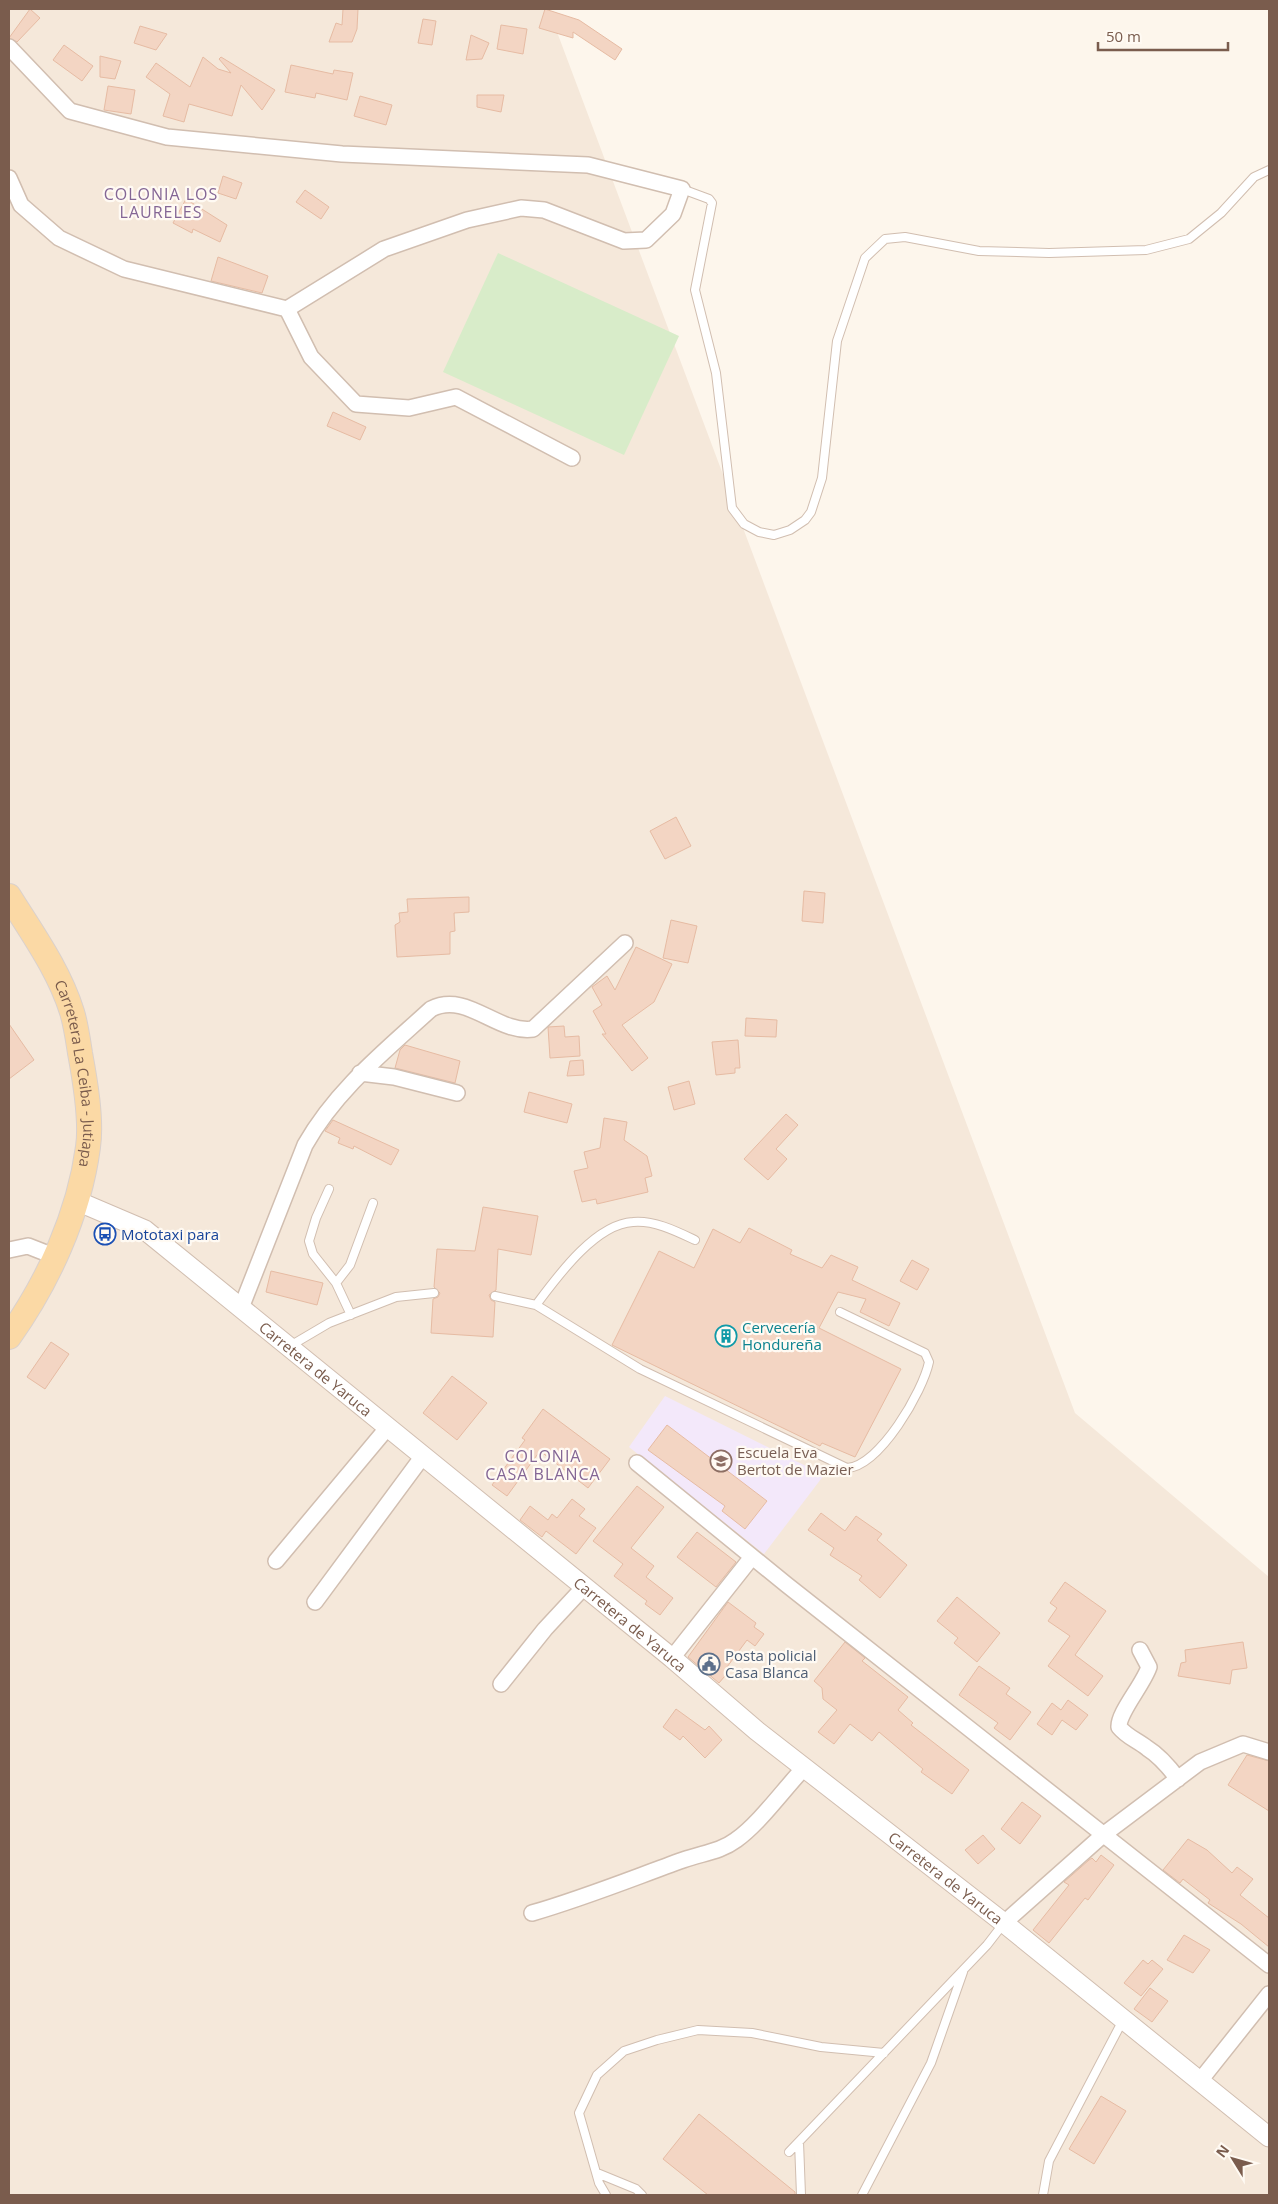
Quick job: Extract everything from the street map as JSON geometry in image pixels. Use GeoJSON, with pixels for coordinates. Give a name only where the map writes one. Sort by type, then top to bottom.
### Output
{"type":"FeatureCollection","features":[{"type":"Feature","properties":{"kind":"main road","name":"Carretera La Ceiba - Jutiapa"},"geometry":{"type":"LineString","coordinates":[[9,896],[48,958],[72,1012],[86,1082],[88,1146],[76,1201],[56,1257],[27,1311],[9,1337]]}},
{"type":"Feature","properties":{"kind":"street"},"geometry":{"type":"LineString","coordinates":[[9,48],[70,111],[167,137],[342,154],[588,165],[682,189],[673,214],[646,240],[624,241],[544,210],[521,208],[467,220],[384,249],[287,309],[124,269],[59,238],[21,205],[9,178]]}},
{"type":"Feature","properties":{"kind":"street"},"geometry":{"type":"LineString","coordinates":[[287,309],[311,357],[356,404],[408,408],[456,397],[572,458]]}},
{"type":"Feature","properties":{"kind":"street"},"geometry":{"type":"LineString","coordinates":[[241,1308],[305,1145],[316,1124],[360,1073],[431,1009],[438,1005],[446,1003],[464,1006],[513,1028],[522,1030],[533,1029],[625,943]]}},
{"type":"Feature","properties":{"kind":"street"},"geometry":{"type":"LineString","coordinates":[[360,1073],[394,1077],[456,1094]]}},
{"type":"Feature","properties":{"kind":"street","name":"Carretera de Yaruca"},"geometry":{"type":"LineString","coordinates":[[76,1201],[145,1230],[672,1658],[757,1731],[1004,1923],[1269,2137]]}},
{"type":"Feature","properties":{"kind":"street"},"geometry":{"type":"LineString","coordinates":[[9,1250],[28,1246],[56,1257]]}},
{"type":"Feature","properties":{"kind":"street"},"geometry":{"type":"LineString","coordinates":[[276,1561],[388,1427]]}},
{"type":"Feature","properties":{"kind":"street"},"geometry":{"type":"LineString","coordinates":[[315,1602],[423,1456]]}},
{"type":"Feature","properties":{"kind":"street"},"geometry":{"type":"LineString","coordinates":[[637,1463],[752,1557],[1269,1965]]}},
{"type":"Feature","properties":{"kind":"street"},"geometry":{"type":"LineString","coordinates":[[672,1658],[752,1557]]}},
{"type":"Feature","properties":{"kind":"street"},"geometry":{"type":"LineString","coordinates":[[501,1684],[545,1629],[584,1587]]}},
{"type":"Feature","properties":{"kind":"street"},"geometry":{"type":"LineString","coordinates":[[1140,1650],[1149,1667],[1145,1680],[1121,1714],[1119,1727],[1127,1736],[1147,1747],[1165,1761],[1178,1779]]}},
{"type":"Feature","properties":{"kind":"street"},"geometry":{"type":"LineString","coordinates":[[1004,1923],[1103,1835],[1200,1762],[1243,1744],[1269,1752]]}},
{"type":"Feature","properties":{"kind":"street"},"geometry":{"type":"LineString","coordinates":[[532,1913],[576,1901],[685,1859],[720,1850],[738,1840],[804,1768]]}},
{"type":"Feature","properties":{"kind":"street"},"geometry":{"type":"LineString","coordinates":[[1200,2082],[1269,1994]]}},
{"type":"Feature","properties":{"kind":"lane"},"geometry":{"type":"LineString","coordinates":[[682,189],[709,199],[712,203],[695,290],[716,373],[732,508],[744,524],[759,532],[774,535],[790,530],[805,520],[811,512],[822,478],[837,341],[866,258],[885,239],[905,236],[979,251],[1049,253],[1146,250],[1189,239],[1221,214],[1254,177],[1269,170]]}},
{"type":"Feature","properties":{"kind":"lane"},"geometry":{"type":"LineString","coordinates":[[329,1189],[309,1241],[313,1254],[336,1283],[351,1315]]}},
{"type":"Feature","properties":{"kind":"lane"},"geometry":{"type":"LineString","coordinates":[[336,1283],[350,1265],[373,1203]]}},
{"type":"Feature","properties":{"kind":"lane"},"geometry":{"type":"LineString","coordinates":[[536,1305],[582,1249],[606,1231],[632,1222],[663,1226],[695,1240]]}},
{"type":"Feature","properties":{"kind":"lane"},"geometry":{"type":"LineString","coordinates":[[288,1346],[329,1323],[396,1297],[434,1293]]}},
{"type":"Feature","properties":{"kind":"lane"},"geometry":{"type":"LineString","coordinates":[[495,1296],[536,1305],[640,1368],[847,1468],[855,1468],[874,1455],[905,1414],[926,1378],[930,1362],[925,1353],[840,1312]]}},
{"type":"Feature","properties":{"kind":"lane"},"geometry":{"type":"LineString","coordinates":[[789,2152],[965,1968],[1004,1923]]}},
{"type":"Feature","properties":{"kind":"lane"},"geometry":{"type":"LineString","coordinates":[[862,2195],[930,2063],[965,1968]]}},
{"type":"Feature","properties":{"kind":"lane"},"geometry":{"type":"LineString","coordinates":[[1043,2195],[1049,2161],[1123,2020]]}},
{"type":"Feature","properties":{"kind":"lane"},"geometry":{"type":"LineString","coordinates":[[606,2195],[597,2173],[579,2113],[597,2075],[624,2051],[657,2040],[698,2030],[752,2033],[820,2047],[884,2053]]}},
{"type":"Feature","properties":{"kind":"lane"},"geometry":{"type":"LineString","coordinates":[[798,2142],[801,2195]]}},
{"type":"Feature","properties":{"kind":"lane"},"geometry":{"type":"LineString","coordinates":[[597,2173],[636,2189],[642,2195]]}},
{"type":"Feature","properties":{"kind":"shaded area"},"geometry":{"type":"Polygon","coordinates":[[[9,9],[546,9],[551,16],[1075,1413],[1269,1577],[1269,2195],[9,2195],[9,9]]]}},
{"type":"Feature","properties":{"kind":"shaded area","name":"Escuela Eva Bertot de Mazier"},"geometry":{"type":"Polygon","coordinates":[[[665,1396],[824,1475],[764,1554],[629,1447],[665,1396]]]}},
{"type":"Feature","properties":{"kind":"green space"},"geometry":{"type":"Polygon","coordinates":[[[498,253],[679,336],[624,455],[443,372],[498,253]]]}},
{"type":"Feature","properties":{"kind":"building"},"geometry":{"type":"Polygon","coordinates":[[[30,9],[40,18],[17,42],[9,38],[30,9]]]}},
{"type":"Feature","properties":{"kind":"building"},"geometry":{"type":"Polygon","coordinates":[[[343,9],[358,9],[357,29],[352,42],[329,42],[336,23],[342,25],[343,9]]]}},
{"type":"Feature","properties":{"kind":"building"},"geometry":{"type":"Polygon","coordinates":[[[545,9],[579,20],[622,49],[615,60],[573,32],[573,38],[539,28],[545,9]]]}},
{"type":"Feature","properties":{"kind":"building"},"geometry":{"type":"Polygon","coordinates":[[[423,19],[436,21],[432,45],[418,43],[423,19]]]}},
{"type":"Feature","properties":{"kind":"building"},"geometry":{"type":"Polygon","coordinates":[[[501,25],[527,29],[523,54],[497,49],[501,25]]]}},
{"type":"Feature","properties":{"kind":"building"},"geometry":{"type":"Polygon","coordinates":[[[140,26],[167,34],[156,50],[134,43],[140,26]]]}},
{"type":"Feature","properties":{"kind":"building"},"geometry":{"type":"Polygon","coordinates":[[[471,35],[489,43],[482,59],[466,60],[471,35]]]}},
{"type":"Feature","properties":{"kind":"building"},"geometry":{"type":"Polygon","coordinates":[[[64,45],[93,66],[82,81],[53,60],[64,45]]]}},
{"type":"Feature","properties":{"kind":"building"},"geometry":{"type":"Polygon","coordinates":[[[100,56],[121,61],[115,79],[100,77],[100,56]]]}},
{"type":"Feature","properties":{"kind":"building"},"geometry":{"type":"Polygon","coordinates":[[[203,57],[218,69],[231,73],[219,59],[221,57],[275,90],[262,110],[241,85],[232,116],[189,104],[184,122],[163,116],[170,94],[146,77],[156,63],[190,87],[203,57]]]}},
{"type":"Feature","properties":{"kind":"building"},"geometry":{"type":"Polygon","coordinates":[[[291,65],[333,74],[334,70],[353,73],[347,100],[316,93],[315,98],[285,92],[291,65]]]}},
{"type":"Feature","properties":{"kind":"building"},"geometry":{"type":"Polygon","coordinates":[[[108,86],[135,90],[131,114],[104,110],[108,86]]]}},
{"type":"Feature","properties":{"kind":"building"},"geometry":{"type":"Polygon","coordinates":[[[477,95],[504,95],[501,112],[477,107],[477,95]]]}},
{"type":"Feature","properties":{"kind":"building"},"geometry":{"type":"Polygon","coordinates":[[[360,96],[392,105],[386,125],[354,116],[360,96]]]}},
{"type":"Feature","properties":{"kind":"building"},"geometry":{"type":"Polygon","coordinates":[[[223,176],[242,183],[236,199],[218,193],[223,176]]]}},
{"type":"Feature","properties":{"kind":"building"},"geometry":{"type":"Polygon","coordinates":[[[305,190],[329,207],[321,219],[296,202],[305,190]]]}},
{"type":"Feature","properties":{"kind":"building"},"geometry":{"type":"Polygon","coordinates":[[[186,199],[227,225],[220,242],[193,229],[192,233],[173,223],[186,199]]]}},
{"type":"Feature","properties":{"kind":"building"},"geometry":{"type":"Polygon","coordinates":[[[218,257],[268,276],[262,293],[211,281],[218,257]]]}},
{"type":"Feature","properties":{"kind":"building"},"geometry":{"type":"Polygon","coordinates":[[[333,412],[366,427],[360,440],[327,426],[333,412]]]}},
{"type":"Feature","properties":{"kind":"building"},"geometry":{"type":"Polygon","coordinates":[[[676,817],[691,846],[665,859],[650,831],[676,817]]]}},
{"type":"Feature","properties":{"kind":"building"},"geometry":{"type":"Polygon","coordinates":[[[804,891],[825,893],[823,923],[802,921],[804,891]]]}},
{"type":"Feature","properties":{"kind":"building"},"geometry":{"type":"Polygon","coordinates":[[[469,897],[469,912],[454,913],[455,931],[450,932],[450,954],[397,957],[395,925],[400,922],[399,913],[408,912],[407,899],[469,897]]]}},
{"type":"Feature","properties":{"kind":"building"},"geometry":{"type":"Polygon","coordinates":[[[671,920],[697,926],[688,963],[663,958],[671,920]]]}},
{"type":"Feature","properties":{"kind":"building"},"geometry":{"type":"Polygon","coordinates":[[[636,947],[672,964],[654,1002],[622,1025],[648,1058],[632,1071],[602,1034],[606,1034],[593,1011],[602,1005],[592,987],[607,976],[615,990],[636,947]]]}},
{"type":"Feature","properties":{"kind":"building"},"geometry":{"type":"Polygon","coordinates":[[[746,1018],[777,1020],[776,1037],[745,1036],[746,1018]]]}},
{"type":"Feature","properties":{"kind":"building"},"geometry":{"type":"Polygon","coordinates":[[[9,1024],[34,1060],[9,1079],[9,1024]]]}},
{"type":"Feature","properties":{"kind":"building"},"geometry":{"type":"Polygon","coordinates":[[[564,1026],[565,1037],[579,1036],[580,1056],[550,1058],[548,1027],[564,1026]]]}},
{"type":"Feature","properties":{"kind":"building"},"geometry":{"type":"Polygon","coordinates":[[[738,1040],[740,1068],[735,1068],[735,1073],[716,1075],[712,1042],[738,1040]]]}},
{"type":"Feature","properties":{"kind":"building"},"geometry":{"type":"Polygon","coordinates":[[[405,1045],[460,1061],[455,1083],[395,1068],[400,1050],[405,1045]]]}},
{"type":"Feature","properties":{"kind":"building"},"geometry":{"type":"Polygon","coordinates":[[[583,1060],[584,1075],[567,1076],[570,1061],[583,1060]]]}},
{"type":"Feature","properties":{"kind":"building"},"geometry":{"type":"Polygon","coordinates":[[[689,1081],[695,1104],[674,1110],[668,1087],[689,1081]]]}},
{"type":"Feature","properties":{"kind":"building"},"geometry":{"type":"Polygon","coordinates":[[[529,1092],[572,1104],[567,1123],[524,1112],[529,1092]]]}},
{"type":"Feature","properties":{"kind":"building"},"geometry":{"type":"Polygon","coordinates":[[[786,1114],[798,1125],[776,1149],[787,1159],[768,1180],[744,1159],[786,1114]]]}},
{"type":"Feature","properties":{"kind":"building"},"geometry":{"type":"Polygon","coordinates":[[[604,1118],[627,1122],[624,1140],[647,1156],[652,1176],[645,1178],[648,1192],[597,1204],[596,1199],[582,1202],[574,1171],[588,1168],[584,1152],[600,1148],[604,1118]]]}},
{"type":"Feature","properties":{"kind":"building"},"geometry":{"type":"Polygon","coordinates":[[[333,1120],[399,1150],[391,1165],[354,1146],[353,1149],[338,1143],[340,1138],[325,1131],[333,1120]]]}},
{"type":"Feature","properties":{"kind":"building"},"geometry":{"type":"Polygon","coordinates":[[[483,1207],[538,1216],[531,1255],[498,1249],[496,1290],[489,1295],[491,1300],[495,1302],[493,1337],[431,1333],[433,1299],[438,1297],[440,1293],[434,1287],[437,1249],[475,1251],[483,1207]]]}},
{"type":"Feature","properties":{"kind":"building","name":"Cervecería Hondureña"},"geometry":{"type":"Polygon","coordinates":[[[749,1228],[792,1250],[790,1254],[822,1268],[831,1255],[858,1267],[852,1280],[900,1303],[889,1326],[860,1312],[866,1299],[838,1292],[819,1328],[901,1369],[855,1457],[822,1443],[820,1446],[612,1345],[659,1251],[694,1268],[713,1229],[740,1243],[749,1228]]]}},
{"type":"Feature","properties":{"kind":"building"},"geometry":{"type":"Polygon","coordinates":[[[912,1260],[929,1269],[917,1290],[900,1281],[912,1260]]]}},
{"type":"Feature","properties":{"kind":"building"},"geometry":{"type":"Polygon","coordinates":[[[271,1271],[323,1283],[317,1305],[266,1292],[271,1271]]]}},
{"type":"Feature","properties":{"kind":"building"},"geometry":{"type":"Polygon","coordinates":[[[51,1342],[69,1354],[45,1389],[27,1377],[51,1342]]]}},
{"type":"Feature","properties":{"kind":"building"},"geometry":{"type":"Polygon","coordinates":[[[452,1376],[487,1403],[457,1440],[423,1413],[452,1376]]]}},
{"type":"Feature","properties":{"kind":"building"},"geometry":{"type":"Polygon","coordinates":[[[543,1409],[610,1459],[588,1488],[540,1451],[507,1496],[492,1485],[525,1440],[522,1438],[543,1409]]]}},
{"type":"Feature","properties":{"kind":"building"},"geometry":{"type":"Polygon","coordinates":[[[667,1425],[767,1501],[745,1529],[722,1511],[725,1506],[648,1450],[667,1425]]]}},
{"type":"Feature","properties":{"kind":"building"},"geometry":{"type":"Polygon","coordinates":[[[637,1486],[664,1507],[631,1548],[654,1566],[646,1577],[673,1598],[660,1615],[645,1604],[647,1601],[614,1576],[623,1564],[593,1541],[637,1486]]]}},
{"type":"Feature","properties":{"kind":"building"},"geometry":{"type":"Polygon","coordinates":[[[572,1499],[585,1509],[579,1516],[596,1528],[576,1554],[546,1531],[542,1537],[520,1520],[530,1506],[548,1520],[552,1514],[557,1518],[572,1499]]]}},
{"type":"Feature","properties":{"kind":"building"},"geometry":{"type":"Polygon","coordinates":[[[821,1513],[845,1531],[856,1516],[882,1534],[877,1540],[907,1565],[880,1598],[859,1580],[862,1576],[830,1555],[834,1548],[808,1530],[821,1513]]]}},
{"type":"Feature","properties":{"kind":"building"},"geometry":{"type":"Polygon","coordinates":[[[697,1532],[736,1562],[716,1587],[677,1557],[697,1532]]]}},
{"type":"Feature","properties":{"kind":"building"},"geometry":{"type":"Polygon","coordinates":[[[1065,1582],[1106,1611],[1075,1655],[1103,1676],[1088,1696],[1048,1666],[1070,1636],[1048,1621],[1057,1608],[1050,1603],[1065,1582]]]}},
{"type":"Feature","properties":{"kind":"building"},"geometry":{"type":"Polygon","coordinates":[[[957,1597],[1000,1633],[977,1662],[954,1643],[958,1638],[937,1621],[957,1597]]]}},
{"type":"Feature","properties":{"kind":"building"},"geometry":{"type":"Polygon","coordinates":[[[728,1602],[756,1623],[754,1627],[764,1634],[755,1646],[747,1640],[727,1667],[730,1670],[719,1683],[688,1657],[728,1602]]]}},
{"type":"Feature","properties":{"kind":"building"},"geometry":{"type":"Polygon","coordinates":[[[845,1642],[865,1658],[862,1661],[908,1697],[898,1710],[913,1723],[911,1725],[969,1770],[952,1794],[921,1772],[923,1769],[879,1732],[872,1741],[850,1724],[834,1744],[818,1732],[837,1710],[823,1699],[822,1688],[814,1681],[845,1642]]]}},
{"type":"Feature","properties":{"kind":"building"},"geometry":{"type":"Polygon","coordinates":[[[1243,1642],[1247,1668],[1232,1670],[1230,1684],[1178,1676],[1181,1663],[1186,1662],[1185,1650],[1243,1642]]]}},
{"type":"Feature","properties":{"kind":"building"},"geometry":{"type":"Polygon","coordinates":[[[979,1666],[1010,1688],[1006,1694],[1031,1712],[1010,1740],[994,1728],[998,1723],[959,1695],[979,1666]]]}},
{"type":"Feature","properties":{"kind":"building"},"geometry":{"type":"Polygon","coordinates":[[[1068,1700],[1088,1715],[1076,1730],[1062,1720],[1052,1735],[1037,1724],[1052,1703],[1061,1710],[1068,1700]]]}},
{"type":"Feature","properties":{"kind":"building"},"geometry":{"type":"Polygon","coordinates":[[[676,1709],[705,1730],[709,1726],[722,1740],[705,1758],[683,1736],[680,1740],[663,1727],[676,1709]]]}},
{"type":"Feature","properties":{"kind":"building"},"geometry":{"type":"Polygon","coordinates":[[[1247,1755],[1269,1761],[1269,1811],[1228,1785],[1247,1755]]]}},
{"type":"Feature","properties":{"kind":"building"},"geometry":{"type":"Polygon","coordinates":[[[1022,1802],[1041,1816],[1020,1844],[1001,1829],[1022,1802]]]}},
{"type":"Feature","properties":{"kind":"building"},"geometry":{"type":"Polygon","coordinates":[[[983,1835],[995,1849],[978,1864],[965,1850],[983,1835]]]}},
{"type":"Feature","properties":{"kind":"building"},"geometry":{"type":"Polygon","coordinates":[[[1188,1839],[1207,1850],[1232,1873],[1237,1867],[1253,1879],[1240,1895],[1269,1918],[1269,1947],[1241,1924],[1208,1903],[1210,1900],[1183,1879],[1180,1883],[1163,1870],[1188,1839]]]}},
{"type":"Feature","properties":{"kind":"building"},"geometry":{"type":"Polygon","coordinates":[[[1101,1855],[1114,1865],[1088,1900],[1085,1898],[1049,1943],[1033,1930],[1069,1885],[1064,1882],[1089,1860],[1092,1858],[1096,1862],[1101,1855]]]}},
{"type":"Feature","properties":{"kind":"building"},"geometry":{"type":"Polygon","coordinates":[[[1184,1935],[1210,1950],[1193,1973],[1167,1960],[1184,1935]]]}},
{"type":"Feature","properties":{"kind":"building"},"geometry":{"type":"Polygon","coordinates":[[[1143,1960],[1148,1964],[1152,1960],[1163,1969],[1141,1996],[1124,1983],[1143,1960]]]}},
{"type":"Feature","properties":{"kind":"building"},"geometry":{"type":"Polygon","coordinates":[[[1150,1988],[1168,2001],[1152,2022],[1134,2009],[1150,1988]]]}},
{"type":"Feature","properties":{"kind":"building"},"geometry":{"type":"Polygon","coordinates":[[[1101,2096],[1126,2111],[1094,2164],[1069,2149],[1101,2096]]]}},
{"type":"Feature","properties":{"kind":"building"},"geometry":{"type":"Polygon","coordinates":[[[699,2114],[795,2192],[795,2195],[708,2195],[663,2159],[699,2114]]]}},
{"type":"Feature","properties":{"kind":"place","name":"Mototaxi para"},"geometry":{"type":"Point","coordinates":[105,1234]}},
{"type":"Feature","properties":{"kind":"place","name":"Cervecería Hondureña"},"geometry":{"type":"Point","coordinates":[726,1336]}},
{"type":"Feature","properties":{"kind":"place","name":"Escuela Eva Bertot de Mazier"},"geometry":{"type":"Point","coordinates":[721,1461]}},
{"type":"Feature","properties":{"kind":"place","name":"Posta policial Casa Blanca"},"geometry":{"type":"Point","coordinates":[709,1664]}},
{"type":"Feature","properties":{"kind":"district","name":"COLONIA LOS LAURELES"},"geometry":{"type":"Point","coordinates":[161,203]}},
{"type":"Feature","properties":{"kind":"district","name":"COLONIA CASA BLANCA"},"geometry":{"type":"Point","coordinates":[543,1465]}}]}
